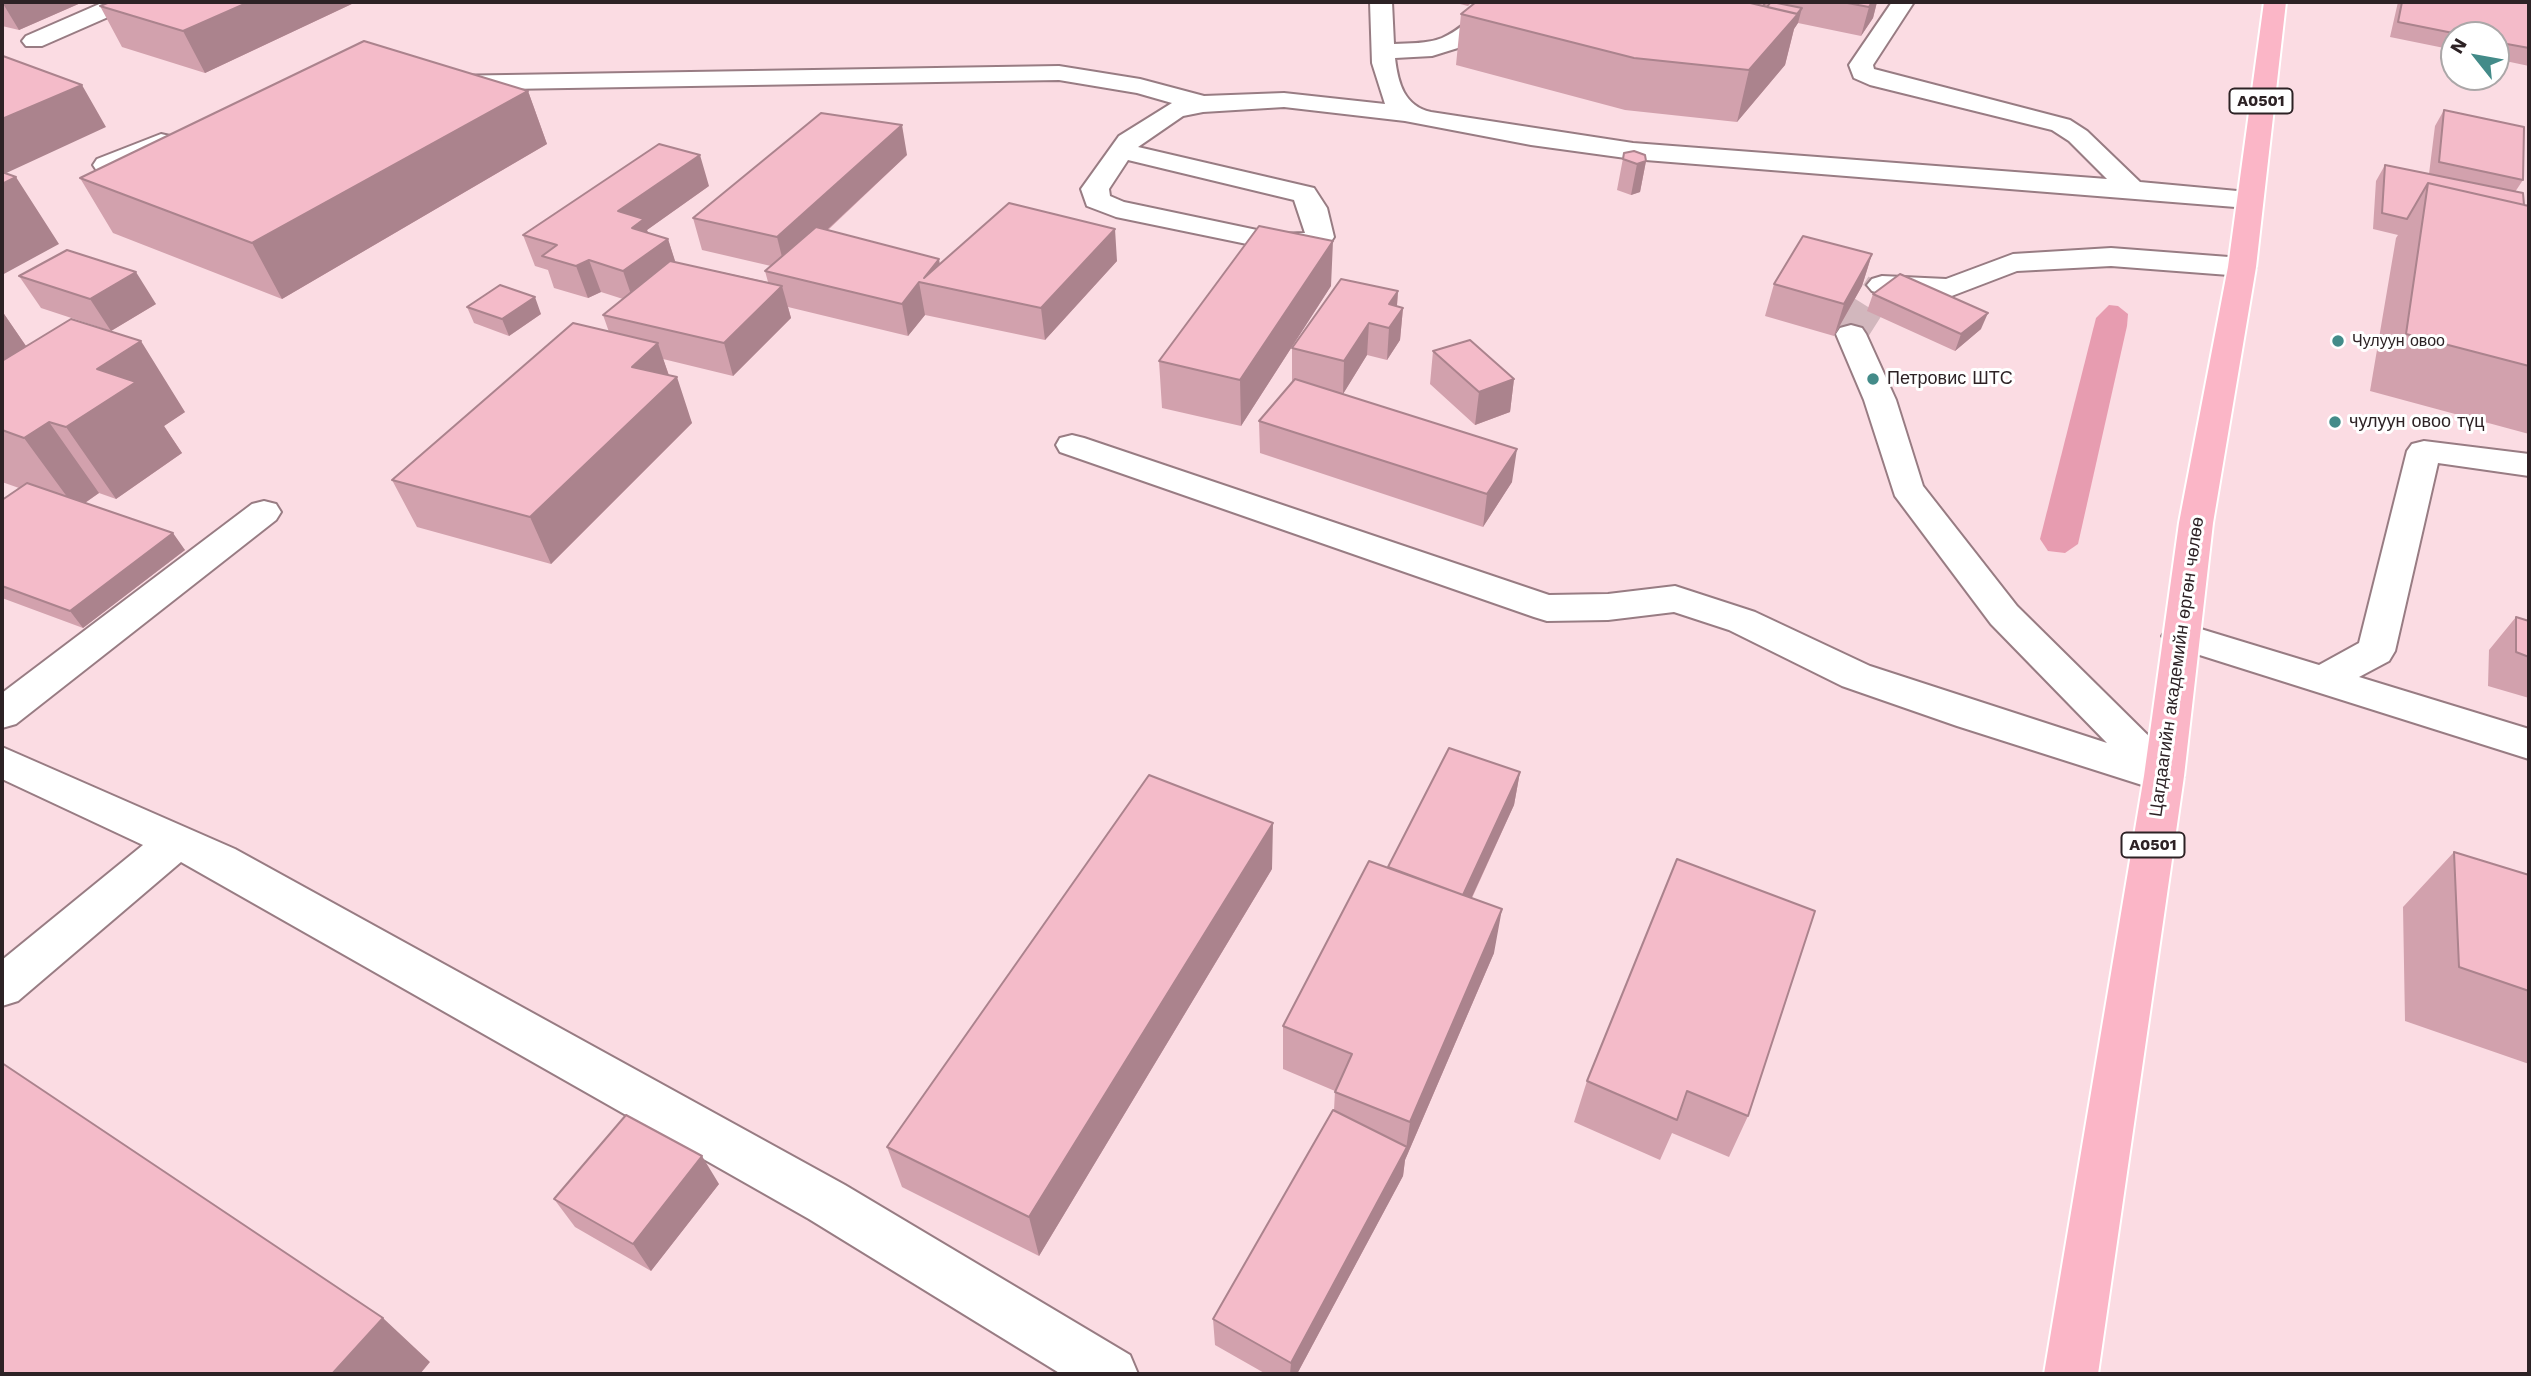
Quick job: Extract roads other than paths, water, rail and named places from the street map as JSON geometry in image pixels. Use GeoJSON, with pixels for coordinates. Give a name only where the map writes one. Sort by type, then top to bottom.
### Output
{"type":"FeatureCollection","features":[{"type":"Feature","properties":{"kind":"highway","name":"Цагдаагийн академийн өргөн чөлөө"},"geometry":{"type":"LineString","coordinates":[[2071,1374],[2164,776],[2196,523],[2242,267],[2248,201],[2275,2]]}},
{"type":"Feature","properties":{"kind":"street"},"geometry":{"type":"LineString","coordinates":[[34,41],[123,2]]}},
{"type":"Feature","properties":{"kind":"street"},"geometry":{"type":"LineString","coordinates":[[1381,2],[1383,52],[1390,94],[1408,114]]}},
{"type":"Feature","properties":{"kind":"street"},"geometry":{"type":"LineString","coordinates":[[1383,52],[1432,49],[1453,42],[1507,2]]}},
{"type":"Feature","properties":{"kind":"street"},"geometry":{"type":"LineString","coordinates":[[1903,2],[1861,65],[1863,73],[1879,80],[2061,125],[2073,131],[2130,187]]}},
{"type":"Feature","properties":{"kind":"street"},"geometry":{"type":"LineString","coordinates":[[421,83],[1059,73],[1140,86],[1202,104]]}},
{"type":"Feature","properties":{"kind":"street"},"geometry":{"type":"LineString","coordinates":[[1122,151],[1304,194],[1313,208],[1320,237],[1306,244],[1276,242],[1116,209],[1097,200],[1095,189],[1128,142],[1175,110],[1202,104],[1284,100],[1408,114],[1508,135],[1633,152],[2130,187],[2248,201]]}},
{"type":"Feature","properties":{"kind":"street"},"geometry":{"type":"LineString","coordinates":[[106,166],[181,134]]}},
{"type":"Feature","properties":{"kind":"street"},"geometry":{"type":"LineString","coordinates":[[1882,285],[1949,288],[2013,263],[2111,257],[2242,267]]}},
{"type":"Feature","properties":{"kind":"street"},"geometry":{"type":"LineString","coordinates":[[1851,334],[1880,400],[1907,488],[1997,608],[2164,776]]}},
{"type":"Feature","properties":{"kind":"street"},"geometry":{"type":"LineString","coordinates":[[1072,445],[1547,608],[1608,607],[1675,598],[1742,621],[1856,676],[1971,716],[2164,776]]}},
{"type":"Feature","properties":{"kind":"street"},"geometry":{"type":"LineString","coordinates":[[2325,679],[2376,651],[2424,451],[2529,465]]}},
{"type":"Feature","properties":{"kind":"street"},"geometry":{"type":"LineString","coordinates":[[2,714],[264,512]]}},
{"type":"Feature","properties":{"kind":"street"},"geometry":{"type":"LineString","coordinates":[[2181,636],[2529,744]]}},
{"type":"Feature","properties":{"kind":"street"},"geometry":{"type":"LineString","coordinates":[[2,762],[220,861],[827,1202],[1111,1374]]}},
{"type":"Feature","properties":{"kind":"street"},"geometry":{"type":"LineString","coordinates":[[2,987],[177,841]]}},
{"type":"Feature","properties":{"kind":"tunnel"},"geometry":{"type":"LineString","coordinates":[[1851,334],[1882,285]]}},
{"type":"Feature","properties":{"kind":"place","name":"Чулуун овоо"},"geometry":{"type":"Point","coordinates":[2338,341]}},
{"type":"Feature","properties":{"kind":"place","name":"Петровис ШТС"},"geometry":{"type":"Point","coordinates":[1873,379]}},
{"type":"Feature","properties":{"kind":"place","name":"чулуун овоо түц"},"geometry":{"type":"Point","coordinates":[2335,422]}}]}
